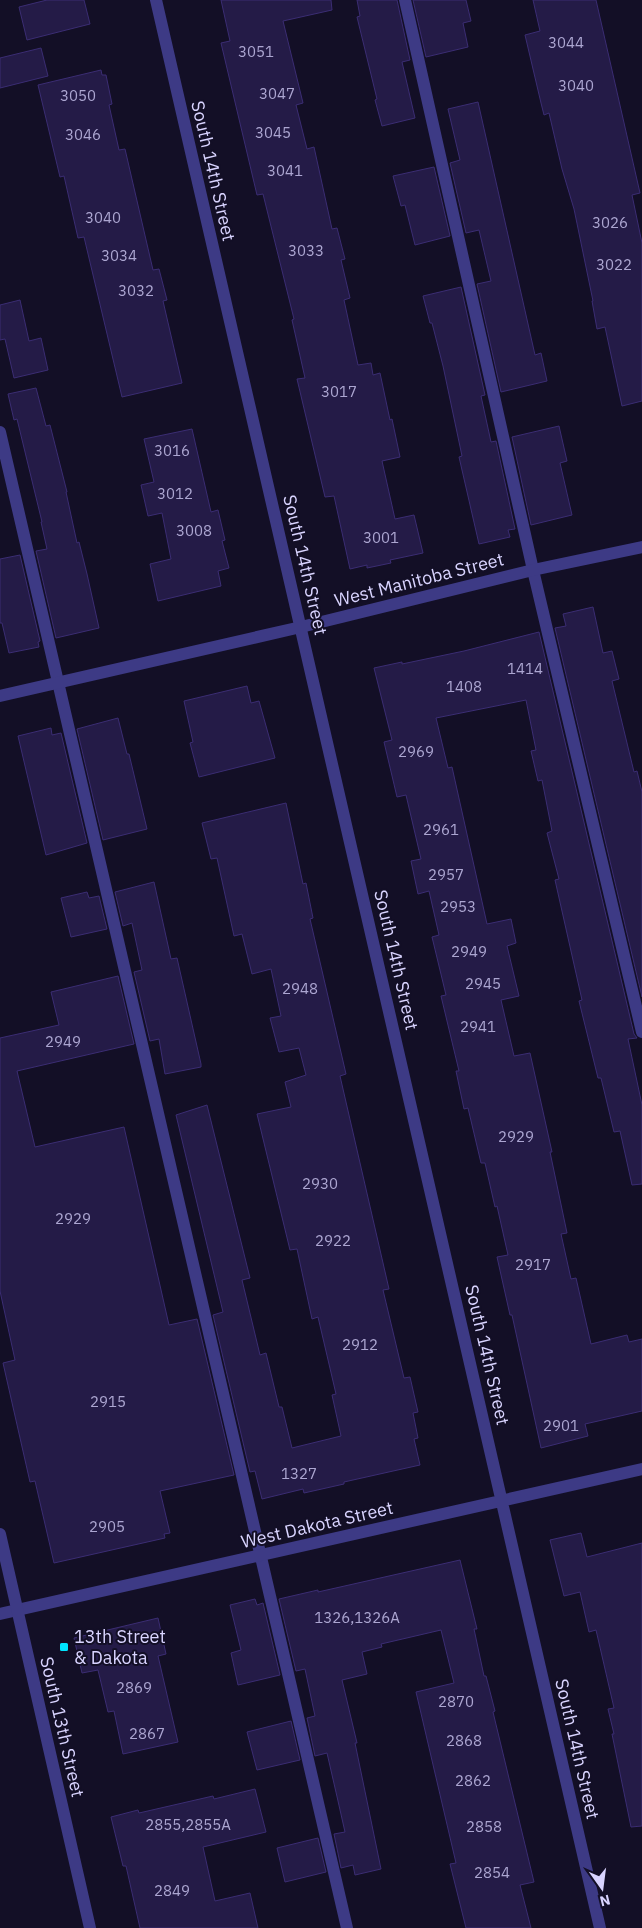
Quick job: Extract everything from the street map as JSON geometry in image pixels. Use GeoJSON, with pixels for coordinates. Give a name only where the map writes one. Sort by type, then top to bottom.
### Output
{"type":"FeatureCollection","features":[{"type":"Feature","properties":{"kind":"street","name":"South 14th Street"},"geometry":{"type":"LineString","coordinates":[[156,0],[600,1928]]}},
{"type":"Feature","properties":{"kind":"street"},"geometry":{"type":"LineString","coordinates":[[405,0],[533,570],[642,1032]]}},
{"type":"Feature","properties":{"kind":"street"},"geometry":{"type":"LineString","coordinates":[[0,432],[347,1928]]}},
{"type":"Feature","properties":{"kind":"street","name":"West Manitoba Street"},"geometry":{"type":"LineString","coordinates":[[0,696],[301,627],[533,570],[642,547]]}},
{"type":"Feature","properties":{"kind":"street","name":"West Dakota Street"},"geometry":{"type":"LineString","coordinates":[[0,1614],[642,1469]]}},
{"type":"Feature","properties":{"kind":"street","name":"South 13th Street"},"geometry":{"type":"LineString","coordinates":[[0,1534],[90,1928]]}},
{"type":"Feature","properties":{"kind":"building"},"geometry":{"type":"Polygon","coordinates":[[[47,0],[84,0],[90,24],[27,40],[19,7],[47,0]]]}},
{"type":"Feature","properties":{"kind":"building"},"geometry":{"type":"Polygon","coordinates":[[[221,0],[331,0],[332,10],[283,21],[303,103],[296,105],[307,149],[314,147],[332,229],[337,228],[345,259],[341,260],[350,298],[344,300],[358,365],[371,363],[373,375],[380,373],[390,420],[392,419],[400,457],[382,461],[395,519],[414,515],[423,553],[390,560],[391,563],[350,569],[334,496],[325,497],[297,379],[305,378],[292,320],[294,319],[263,194],[257,195],[221,43],[230,41],[221,0]]]}},
{"type":"Feature","properties":{"kind":"building"},"geometry":{"type":"Polygon","coordinates":[[[357,0],[397,0],[410,60],[402,62],[415,118],[382,126],[357,17],[360,16],[357,0]]]}},
{"type":"Feature","properties":{"kind":"building"},"geometry":{"type":"Polygon","coordinates":[[[413,0],[466,0],[471,21],[463,23],[468,47],[426,57],[413,0]]]}},
{"type":"Feature","properties":{"kind":"building"},"geometry":{"type":"Polygon","coordinates":[[[533,0],[596,0],[640,193],[632,195],[642,243],[642,401],[622,406],[605,327],[597,329],[574,209],[562,169],[549,113],[544,115],[525,35],[540,31],[533,0]]]}},
{"type":"Feature","properties":{"kind":"building"},"geometry":{"type":"Polygon","coordinates":[[[41,48],[48,76],[0,88],[0,58],[41,48]]]}},
{"type":"Feature","properties":{"kind":"building"},"geometry":{"type":"Polygon","coordinates":[[[101,70],[102,75],[106,75],[112,104],[109,105],[119,150],[125,149],[153,270],[159,269],[167,300],[163,301],[182,383],[122,397],[84,237],[78,238],[64,176],[60,177],[38,85],[101,70]]]}},
{"type":"Feature","properties":{"kind":"building"},"geometry":{"type":"Polygon","coordinates":[[[478,102],[535,355],[541,353],[547,381],[501,392],[477,284],[491,281],[479,230],[466,233],[450,163],[460,160],[448,109],[478,102]]]}},
{"type":"Feature","properties":{"kind":"building"},"geometry":{"type":"Polygon","coordinates":[[[434,167],[450,236],[415,245],[405,205],[401,206],[393,176],[434,167]]]}},
{"type":"Feature","properties":{"kind":"building"},"geometry":{"type":"Polygon","coordinates":[[[461,287],[485,395],[481,396],[491,442],[496,441],[515,529],[508,530],[510,537],[479,544],[459,457],[462,456],[443,366],[423,296],[461,287]]]}},
{"type":"Feature","properties":{"kind":"building"},"geometry":{"type":"Polygon","coordinates":[[[20,300],[29,341],[41,338],[48,370],[14,378],[5,339],[0,340],[0,305],[20,300]]]}},
{"type":"Feature","properties":{"kind":"building"},"geometry":{"type":"Polygon","coordinates":[[[36,388],[46,426],[50,425],[99,628],[56,638],[36,551],[47,549],[42,522],[17,419],[14,420],[8,394],[36,388]]]}},
{"type":"Feature","properties":{"kind":"building"},"geometry":{"type":"Polygon","coordinates":[[[559,426],[567,461],[560,463],[572,515],[531,525],[512,437],[559,426]]]}},
{"type":"Feature","properties":{"kind":"building"},"geometry":{"type":"Polygon","coordinates":[[[192,429],[211,512],[218,510],[225,540],[222,541],[229,568],[218,571],[221,586],[158,601],[150,564],[171,559],[162,513],[148,516],[141,485],[154,482],[144,439],[192,429]]]}},
{"type":"Feature","properties":{"kind":"building"},"geometry":{"type":"Polygon","coordinates":[[[20,555],[40,641],[38,642],[39,647],[9,653],[2,623],[0,623],[0,559],[20,555]]]}},
{"type":"Feature","properties":{"kind":"building"},"geometry":{"type":"Polygon","coordinates":[[[593,607],[603,653],[612,651],[619,679],[612,681],[634,772],[637,771],[642,792],[642,997],[555,628],[566,626],[563,614],[593,607]]]}},
{"type":"Feature","properties":{"kind":"building"},"geometry":{"type":"Polygon","coordinates":[[[539,632],[634,1034],[637,1038],[628,1039],[642,1105],[642,1184],[632,1185],[620,1131],[614,1132],[601,1078],[598,1078],[579,1001],[582,1000],[555,880],[559,879],[547,833],[552,831],[542,780],[538,781],[531,751],[536,750],[526,700],[436,718],[448,768],[452,767],[487,924],[511,919],[516,943],[507,946],[519,996],[501,1000],[514,1056],[530,1053],[552,1152],[550,1152],[567,1233],[561,1234],[571,1279],[576,1278],[591,1344],[627,1335],[629,1342],[642,1339],[642,1411],[585,1424],[588,1436],[541,1448],[512,1315],[510,1315],[497,1257],[508,1255],[485,1163],[481,1163],[468,1108],[464,1109],[456,1071],[459,1071],[441,996],[446,995],[432,937],[439,935],[429,891],[418,894],[411,861],[421,859],[406,795],[397,797],[384,742],[392,740],[374,668],[464,651],[539,632]]]}},
{"type":"Feature","properties":{"kind":"building"},"geometry":{"type":"Polygon","coordinates":[[[247,686],[251,703],[259,701],[275,758],[199,777],[190,743],[193,742],[184,701],[247,686]]]}},
{"type":"Feature","properties":{"kind":"building"},"geometry":{"type":"Polygon","coordinates":[[[118,718],[127,754],[129,754],[147,829],[103,840],[77,729],[118,718]]]}},
{"type":"Feature","properties":{"kind":"building"},"geometry":{"type":"Polygon","coordinates":[[[51,728],[52,735],[61,733],[87,843],[46,855],[18,736],[51,728]]]}},
{"type":"Feature","properties":{"kind":"building"},"geometry":{"type":"Polygon","coordinates":[[[286,803],[303,884],[306,883],[313,918],[310,919],[346,1074],[340,1076],[389,1289],[383,1290],[404,1378],[410,1377],[418,1412],[413,1413],[418,1438],[414,1439],[420,1465],[304,1493],[303,1489],[262,1499],[255,1471],[250,1472],[213,1315],[223,1312],[176,1115],[207,1105],[250,1278],[242,1280],[260,1355],[266,1353],[279,1407],[282,1407],[292,1448],[341,1436],[332,1395],[336,1394],[318,1317],[312,1319],[297,1249],[290,1250],[257,1114],[291,1107],[285,1082],[306,1075],[299,1048],[279,1052],[270,1018],[281,1016],[271,969],[252,974],[242,934],[234,936],[217,858],[211,859],[202,823],[286,803]]]}},
{"type":"Feature","properties":{"kind":"building"},"geometry":{"type":"Polygon","coordinates":[[[154,882],[171,959],[177,958],[201,1064],[201,1067],[165,1074],[159,1039],[150,1041],[134,972],[142,970],[132,923],[123,926],[115,892],[154,882]]]}},
{"type":"Feature","properties":{"kind":"building"},"geometry":{"type":"Polygon","coordinates":[[[87,892],[89,898],[99,896],[107,929],[71,937],[61,898],[87,892]]]}},
{"type":"Feature","properties":{"kind":"building"},"geometry":{"type":"Polygon","coordinates":[[[118,976],[134,1044],[17,1071],[35,1147],[124,1127],[169,1325],[197,1319],[234,1475],[160,1491],[170,1533],[164,1534],[165,1538],[54,1563],[35,1481],[30,1482],[3,1363],[15,1360],[0,1291],[0,1038],[59,1025],[51,992],[118,976]]]}},
{"type":"Feature","properties":{"kind":"building"},"geometry":{"type":"Polygon","coordinates":[[[581,1533],[587,1557],[642,1543],[642,1826],[631,1827],[608,1709],[614,1708],[596,1630],[589,1632],[580,1592],[564,1596],[550,1540],[581,1533]]]}},
{"type":"Feature","properties":{"kind":"building"},"geometry":{"type":"Polygon","coordinates":[[[460,1560],[477,1629],[474,1629],[484,1676],[486,1676],[495,1711],[493,1712],[534,1882],[520,1885],[531,1928],[466,1928],[450,1864],[456,1863],[416,1692],[454,1683],[441,1630],[381,1644],[382,1647],[362,1652],[367,1674],[342,1680],[357,1743],[355,1743],[381,1869],[355,1875],[353,1865],[341,1868],[334,1834],[345,1832],[327,1753],[315,1756],[307,1718],[315,1716],[305,1669],[296,1671],[279,1599],[460,1560]]]}},
{"type":"Feature","properties":{"kind":"building"},"geometry":{"type":"Polygon","coordinates":[[[255,1599],[257,1605],[263,1603],[280,1675],[238,1685],[231,1653],[241,1650],[230,1605],[255,1599]]]}},
{"type":"Feature","properties":{"kind":"building"},"geometry":{"type":"Polygon","coordinates":[[[158,1618],[166,1654],[158,1656],[178,1742],[123,1754],[114,1711],[108,1712],[98,1670],[82,1673],[74,1638],[158,1618]]]}},
{"type":"Feature","properties":{"kind":"building"},"geometry":{"type":"Polygon","coordinates":[[[291,1721],[300,1760],[257,1770],[247,1732],[291,1721]]]}},
{"type":"Feature","properties":{"kind":"building"},"geometry":{"type":"Polygon","coordinates":[[[255,1789],[266,1832],[203,1847],[215,1901],[250,1893],[258,1928],[140,1928],[126,1866],[123,1866],[111,1817],[138,1810],[139,1813],[213,1796],[214,1799],[255,1789]]]}},
{"type":"Feature","properties":{"kind":"building"},"geometry":{"type":"Polygon","coordinates":[[[318,1838],[326,1872],[285,1882],[277,1848],[318,1838]]]}},
{"type":"Feature","properties":{"kind":"place","name":"13th Street & Dakota"},"geometry":{"type":"Point","coordinates":[64,1647]}}]}
